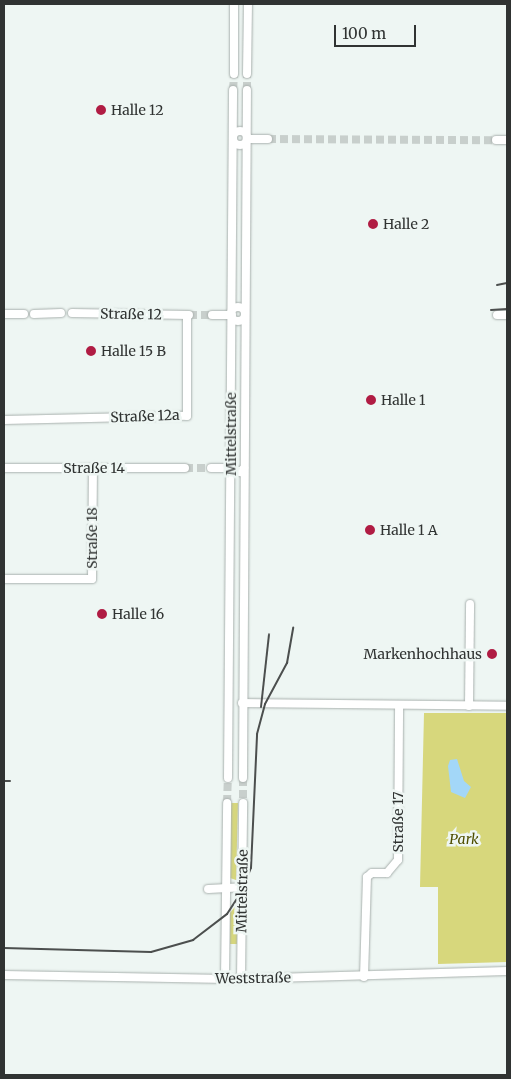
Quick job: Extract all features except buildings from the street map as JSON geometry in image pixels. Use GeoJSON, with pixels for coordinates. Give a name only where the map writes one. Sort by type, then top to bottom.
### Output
{"type":"FeatureCollection","features":[{"type":"Feature","properties":{"kind":"street"},"geometry":{"type":"LineString","coordinates":[[234,4],[234,74]]}},
{"type":"Feature","properties":{"kind":"street"},"geometry":{"type":"LineString","coordinates":[[247,74],[248,4]]}},
{"type":"Feature","properties":{"kind":"street","name":"Mittelstraße"},"geometry":{"type":"LineString","coordinates":[[228,778],[234,90]]}},
{"type":"Feature","properties":{"kind":"street","name":"Mittelstraße"},"geometry":{"type":"LineString","coordinates":[[242,778],[247,90]]}},
{"type":"Feature","properties":{"kind":"street"},"geometry":{"type":"LineString","coordinates":[[233,138],[241,132],[247,139],[268,139]]}},
{"type":"Feature","properties":{"kind":"street"},"geometry":{"type":"LineString","coordinates":[[496,140],[507,140]]}},
{"type":"Feature","properties":{"kind":"street"},"geometry":{"type":"LineString","coordinates":[[212,315],[232,315],[233,309],[238,307],[245,315]]}},
{"type":"Feature","properties":{"kind":"street"},"geometry":{"type":"LineString","coordinates":[[34,314],[61,313]]}},
{"type":"Feature","properties":{"kind":"street","name":"Straße 12"},"geometry":{"type":"LineString","coordinates":[[72,313],[188,315]]}},
{"type":"Feature","properties":{"kind":"street"},"geometry":{"type":"LineString","coordinates":[[4,314],[24,314]]}},
{"type":"Feature","properties":{"kind":"street","name":"Straße 12a"},"geometry":{"type":"LineString","coordinates":[[4,420],[187,416],[188,315]]}},
{"type":"Feature","properties":{"kind":"street"},"geometry":{"type":"LineString","coordinates":[[497,315],[507,315]]}},
{"type":"Feature","properties":{"kind":"street"},"geometry":{"type":"LineString","coordinates":[[211,468],[230,465],[238,456],[244,464],[240,472],[230,465]]}},
{"type":"Feature","properties":{"kind":"street","name":"Straße 14"},"geometry":{"type":"LineString","coordinates":[[4,468],[185,468]]}},
{"type":"Feature","properties":{"kind":"street","name":"Straße 18"},"geometry":{"type":"LineString","coordinates":[[4,579],[92,579],[93,468]]}},
{"type":"Feature","properties":{"kind":"street"},"geometry":{"type":"LineString","coordinates":[[230,569],[243,569]]}},
{"type":"Feature","properties":{"kind":"street"},"geometry":{"type":"LineString","coordinates":[[469,706],[470,604]]}},
{"type":"Feature","properties":{"kind":"street"},"geometry":{"type":"LineString","coordinates":[[229,641],[243,641]]}},
{"type":"Feature","properties":{"kind":"street"},"geometry":{"type":"LineString","coordinates":[[228,704],[235,697],[242,703],[507,706]]}},
{"type":"Feature","properties":{"kind":"street","name":"Straße 17"},"geometry":{"type":"LineString","coordinates":[[364,977],[367,877],[372,873],[387,873],[398,860],[400,705]]}},
{"type":"Feature","properties":{"kind":"street","name":"Mittelstraße"},"geometry":{"type":"LineString","coordinates":[[225,978],[227,803]]}},
{"type":"Feature","properties":{"kind":"street","name":"Mittelstraße"},"geometry":{"type":"LineString","coordinates":[[241,978],[243,803]]}},
{"type":"Feature","properties":{"kind":"street"},"geometry":{"type":"LineString","coordinates":[[208,889],[242,887]]}},
{"type":"Feature","properties":{"kind":"street","name":"Weststraße"},"geometry":{"type":"LineString","coordinates":[[4,974],[241,978],[364,977],[506,972]]}},
{"type":"Feature","properties":{"kind":"green space","name":"Park"},"geometry":{"type":"Polygon","coordinates":[[[424,713],[507,713],[507,962],[438,964],[438,887],[420,887],[424,713]]]}},
{"type":"Feature","properties":{"kind":"green space"},"geometry":{"type":"Polygon","coordinates":[[[231,803],[238,803],[236,880],[230,878],[231,803]]]}},
{"type":"Feature","properties":{"kind":"green space"},"geometry":{"type":"Polygon","coordinates":[[[238,903],[237,944],[230,944],[230,913],[238,903]]]}},
{"type":"Feature","properties":{"kind":"water"},"geometry":{"type":"Polygon","coordinates":[[[457,759],[464,781],[471,787],[465,798],[451,792],[448,766],[450,760],[457,759]]]}},
{"type":"Feature","properties":{"kind":"tunnel"},"geometry":{"type":"LineString","coordinates":[[233,90],[234,74]]}},
{"type":"Feature","properties":{"kind":"tunnel"},"geometry":{"type":"LineString","coordinates":[[247,74],[247,90]]}},
{"type":"Feature","properties":{"kind":"tunnel"},"geometry":{"type":"LineString","coordinates":[[268,139],[496,140]]}},
{"type":"Feature","properties":{"kind":"tunnel"},"geometry":{"type":"LineString","coordinates":[[189,315],[212,315]]}},
{"type":"Feature","properties":{"kind":"tunnel"},"geometry":{"type":"LineString","coordinates":[[185,468],[211,468]]}},
{"type":"Feature","properties":{"kind":"tunnel"},"geometry":{"type":"LineString","coordinates":[[227,803],[228,778]]}},
{"type":"Feature","properties":{"kind":"tunnel"},"geometry":{"type":"LineString","coordinates":[[243,778],[243,803]]}},
{"type":"Feature","properties":{"kind":"railway"},"geometry":{"type":"LineString","coordinates":[[497,285],[507,283]]}},
{"type":"Feature","properties":{"kind":"railway"},"geometry":{"type":"LineString","coordinates":[[491,310],[507,309]]}},
{"type":"Feature","properties":{"kind":"railway"},"geometry":{"type":"LineString","coordinates":[[4,948],[151,952],[193,940],[227,914],[242,891],[251,868],[257,734],[265,704],[287,663],[293,628]]}},
{"type":"Feature","properties":{"kind":"railway"},"geometry":{"type":"LineString","coordinates":[[261,707],[269,634]]}},
{"type":"Feature","properties":{"kind":"railway"},"geometry":{"type":"LineString","coordinates":[[4,781],[10,781]]}},
{"type":"Feature","properties":{"kind":"place","name":"Halle 12"},"geometry":{"type":"Point","coordinates":[101,110]}},
{"type":"Feature","properties":{"kind":"place","name":"Halle 2"},"geometry":{"type":"Point","coordinates":[373,224]}},
{"type":"Feature","properties":{"kind":"place","name":"Halle 15 B"},"geometry":{"type":"Point","coordinates":[91,351]}},
{"type":"Feature","properties":{"kind":"place","name":"Halle 1"},"geometry":{"type":"Point","coordinates":[371,400]}},
{"type":"Feature","properties":{"kind":"place","name":"Halle 1 A"},"geometry":{"type":"Point","coordinates":[370,530]}},
{"type":"Feature","properties":{"kind":"place","name":"Halle 16"},"geometry":{"type":"Point","coordinates":[102,614]}},
{"type":"Feature","properties":{"kind":"place","name":"Markenhochhaus"},"geometry":{"type":"Point","coordinates":[492,654]}}]}
